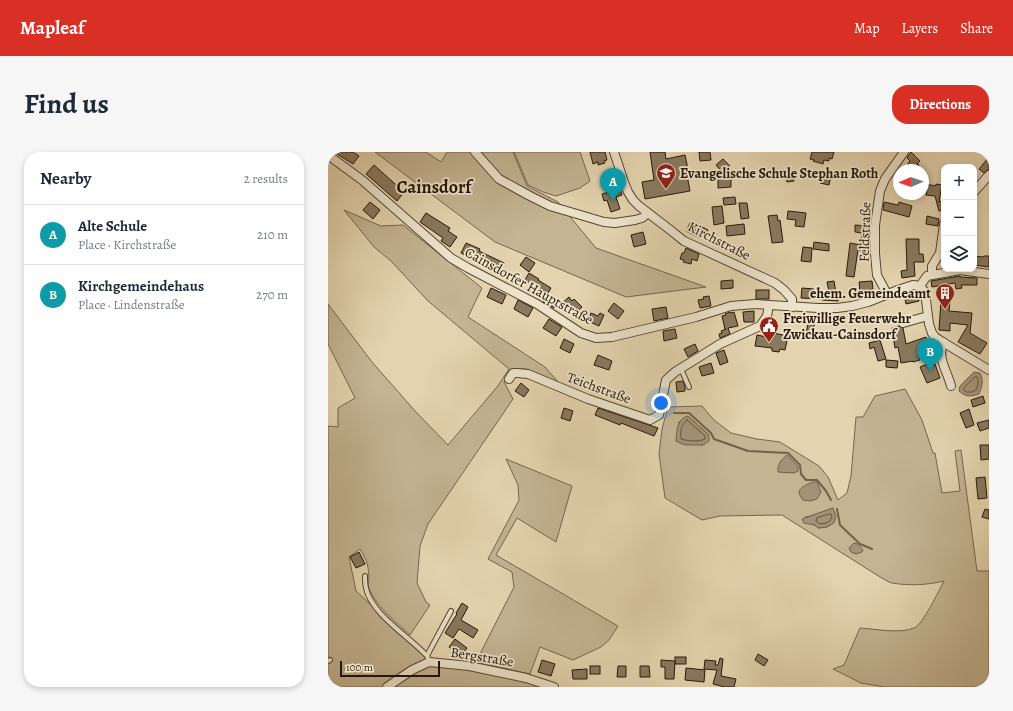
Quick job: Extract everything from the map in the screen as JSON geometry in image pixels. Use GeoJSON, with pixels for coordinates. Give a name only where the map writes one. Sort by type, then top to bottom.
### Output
{"type":"FeatureCollection","features":[{"type":"Feature","properties":{"kind":"street"},"geometry":{"type":"LineString","coordinates":[[476,152],[499,179],[550,206],[604,222],[615,223],[642,218],[648,213]]}},
{"type":"Feature","properties":{"kind":"street","name":"Kirchstraße"},"geometry":{"type":"LineString","coordinates":[[614,152],[628,192],[633,200],[684,241],[775,283],[792,299],[792,307]]}},
{"type":"Feature","properties":{"kind":"street","name":"Feldstraße"},"geometry":{"type":"LineString","coordinates":[[887,294],[877,275],[875,225],[880,191],[885,179],[904,152]]}},
{"type":"Feature","properties":{"kind":"street","name":"Cainsdorfer Hauptstraße"},"geometry":{"type":"LineString","coordinates":[[328,155],[362,180],[451,258],[537,304],[581,333],[596,338],[612,337],[731,306],[755,304],[792,307],[844,308],[868,302],[913,285],[920,286]]}},
{"type":"Feature","properties":{"kind":"street"},"geometry":{"type":"LineString","coordinates":[[977,189],[989,175]]}},
{"type":"Feature","properties":{"kind":"street"},"geometry":{"type":"LineString","coordinates":[[932,275],[932,266],[940,253],[942,236]]}},
{"type":"Feature","properties":{"kind":"street"},"geometry":{"type":"LineString","coordinates":[[989,274],[960,270],[927,276],[920,286],[925,292],[928,316],[932,333],[935,337],[989,370]]}},
{"type":"Feature","properties":{"kind":"street","name":"Teichstraße"},"geometry":{"type":"LineString","coordinates":[[509,379],[513,373],[528,374],[588,399],[650,420],[659,415],[666,380],[680,369],[720,344],[760,326],[767,316],[769,305]]}},
{"type":"Feature","properties":{"kind":"street"},"geometry":{"type":"LineString","coordinates":[[903,324],[928,316]]}},
{"type":"Feature","properties":{"kind":"street"},"geometry":{"type":"LineString","coordinates":[[943,342],[941,348],[942,360],[951,386]]}},
{"type":"Feature","properties":{"kind":"street","name":"Bergstraße"},"geometry":{"type":"LineString","coordinates":[[387,687],[428,659],[526,678],[554,687]]}},
{"type":"Feature","properties":{"kind":"lane"},"geometry":{"type":"LineString","coordinates":[[680,369],[689,388]]}},
{"type":"Feature","properties":{"kind":"lane"},"geometry":{"type":"LineString","coordinates":[[365,576],[367,592],[376,607],[385,617],[422,649],[428,659]]}},
{"type":"Feature","properties":{"kind":"lane"},"geometry":{"type":"LineString","coordinates":[[428,659],[430,650],[451,611]]}},
{"type":"Feature","properties":{"kind":"shaded area"},"geometry":{"type":"Polygon","coordinates":[[[375,152],[426,152],[441,162],[447,152],[513,152],[527,186],[558,202],[596,248],[706,287],[626,297],[495,242],[375,152]]]}},
{"type":"Feature","properties":{"kind":"shaded area"},"geometry":{"type":"Polygon","coordinates":[[[514,152],[580,152],[590,181],[580,188],[556,196],[543,192],[528,185],[514,152]]]}},
{"type":"Feature","properties":{"kind":"shaded area"},"geometry":{"type":"Polygon","coordinates":[[[344,210],[381,226],[403,225],[482,288],[468,317],[545,367],[559,383],[526,369],[513,369],[504,382],[513,399],[428,524],[420,546],[417,583],[426,602],[430,605],[410,635],[374,599],[368,585],[369,576],[367,564],[360,549],[349,557],[356,591],[388,624],[422,654],[431,666],[458,668],[508,676],[539,687],[328,687],[328,426],[338,427],[338,408],[355,398],[328,344],[328,304],[372,362],[415,411],[448,445],[497,387],[509,369],[428,301],[391,261],[374,247],[344,210]]]}},
{"type":"Feature","properties":{"kind":"shaded area"},"geometry":{"type":"Polygon","coordinates":[[[905,389],[922,420],[933,453],[935,453],[942,493],[960,491],[955,451],[961,450],[977,571],[989,571],[989,687],[884,687],[861,683],[833,669],[844,665],[860,628],[902,631],[909,630],[918,625],[935,599],[944,581],[918,585],[890,583],[782,515],[720,516],[702,520],[665,498],[659,454],[662,429],[668,407],[702,406],[714,420],[731,433],[757,439],[780,442],[819,466],[828,477],[838,500],[847,493],[851,476],[856,417],[863,417],[875,396],[905,389]],[[688,416],[679,422],[676,441],[703,445],[709,435],[688,416]],[[833,508],[805,517],[818,528],[827,527],[833,508]]]}},
{"type":"Feature","properties":{"kind":"shaded area"},"geometry":{"type":"Polygon","coordinates":[[[506,459],[572,486],[556,542],[517,518],[496,555],[618,626],[609,640],[601,647],[573,660],[540,647],[530,674],[476,662],[514,587],[512,572],[488,559],[519,500],[518,485],[506,459]]]}},
{"type":"Feature","properties":{"kind":"water"},"geometry":{"type":"Polygon","coordinates":[[[974,372],[980,373],[982,381],[981,389],[979,394],[971,396],[966,395],[959,391],[960,386],[974,372]]]}},
{"type":"Feature","properties":{"kind":"water"},"geometry":{"type":"Polygon","coordinates":[[[688,416],[709,435],[709,441],[703,445],[687,445],[676,441],[679,423],[688,416]]]}},
{"type":"Feature","properties":{"kind":"water"},"geometry":{"type":"Polygon","coordinates":[[[787,455],[798,466],[798,471],[794,473],[778,472],[779,464],[787,455]]]}},
{"type":"Feature","properties":{"kind":"water"},"geometry":{"type":"Polygon","coordinates":[[[812,482],[817,482],[821,492],[817,499],[810,501],[803,500],[799,493],[801,489],[812,482]]]}},
{"type":"Feature","properties":{"kind":"water"},"geometry":{"type":"Polygon","coordinates":[[[833,508],[836,516],[834,523],[827,527],[818,528],[815,525],[804,523],[802,519],[833,508]]]}},
{"type":"Feature","properties":{"kind":"water"},"geometry":{"type":"Polygon","coordinates":[[[854,543],[858,544],[863,550],[862,552],[856,554],[851,552],[849,548],[854,543]]]}},
{"type":"Feature","properties":{"kind":"building"},"geometry":{"type":"Polygon","coordinates":[[[334,152],[353,152],[359,156],[353,164],[334,152]]]}},
{"type":"Feature","properties":{"kind":"building"},"geometry":{"type":"Polygon","coordinates":[[[590,152],[605,152],[607,160],[604,161],[605,163],[598,165],[598,162],[593,164],[590,152]]]}},
{"type":"Feature","properties":{"kind":"building"},"geometry":{"type":"Polygon","coordinates":[[[650,152],[665,152],[666,159],[685,155],[689,174],[687,175],[690,191],[645,199],[642,182],[654,180],[650,152]]]}},
{"type":"Feature","properties":{"kind":"building"},"geometry":{"type":"Polygon","coordinates":[[[699,152],[710,152],[711,160],[700,161],[699,152]]]}},
{"type":"Feature","properties":{"kind":"building"},"geometry":{"type":"Polygon","coordinates":[[[812,152],[834,152],[832,159],[829,158],[829,161],[824,160],[823,164],[810,159],[812,152]]]}},
{"type":"Feature","properties":{"kind":"building"},"geometry":{"type":"Polygon","coordinates":[[[911,152],[920,161],[917,164],[908,164],[910,161],[907,158],[911,152]]]}},
{"type":"Feature","properties":{"kind":"building"},"geometry":{"type":"Polygon","coordinates":[[[989,157],[989,170],[984,173],[979,169],[989,157]]]}},
{"type":"Feature","properties":{"kind":"building"},"geometry":{"type":"Polygon","coordinates":[[[723,159],[730,166],[723,173],[716,165],[723,159]]]}},
{"type":"Feature","properties":{"kind":"building"},"geometry":{"type":"Polygon","coordinates":[[[374,165],[404,192],[397,201],[366,174],[374,165]]]}},
{"type":"Feature","properties":{"kind":"building"},"geometry":{"type":"Polygon","coordinates":[[[792,173],[794,181],[787,182],[785,174],[792,173]]]}},
{"type":"Feature","properties":{"kind":"building"},"geometry":{"type":"Polygon","coordinates":[[[822,174],[831,176],[829,185],[820,183],[822,174]]]}},
{"type":"Feature","properties":{"kind":"building"},"geometry":{"type":"Polygon","coordinates":[[[718,178],[731,178],[731,187],[718,188],[718,178]]]}},
{"type":"Feature","properties":{"kind":"building"},"geometry":{"type":"Polygon","coordinates":[[[936,184],[941,185],[939,202],[941,201],[941,210],[939,211],[935,196],[929,195],[929,185],[936,186],[936,184]]]}},
{"type":"Feature","properties":{"kind":"building"},"geometry":{"type":"Polygon","coordinates":[[[620,189],[622,195],[616,197],[620,209],[611,212],[607,200],[604,201],[602,194],[620,189]]]}},
{"type":"Feature","properties":{"kind":"building"},"geometry":{"type":"Polygon","coordinates":[[[735,197],[736,204],[724,205],[723,198],[735,197]]]}},
{"type":"Feature","properties":{"kind":"building"},"geometry":{"type":"Polygon","coordinates":[[[370,202],[380,210],[373,219],[363,210],[370,202]]]}},
{"type":"Feature","properties":{"kind":"building"},"geometry":{"type":"Polygon","coordinates":[[[884,202],[898,205],[899,202],[912,206],[909,217],[883,210],[884,202]]]}},
{"type":"Feature","properties":{"kind":"building"},"geometry":{"type":"Polygon","coordinates":[[[739,203],[747,203],[749,218],[741,219],[739,203]]]}},
{"type":"Feature","properties":{"kind":"building"},"geometry":{"type":"Polygon","coordinates":[[[722,206],[724,223],[714,225],[712,207],[722,206]]]}},
{"type":"Feature","properties":{"kind":"building"},"geometry":{"type":"Polygon","coordinates":[[[788,211],[806,213],[804,227],[795,226],[796,220],[787,219],[788,211]]]}},
{"type":"Feature","properties":{"kind":"building"},"geometry":{"type":"Polygon","coordinates":[[[426,213],[450,228],[448,231],[457,237],[450,247],[441,241],[443,238],[420,222],[426,213]]]}},
{"type":"Feature","properties":{"kind":"building"},"geometry":{"type":"Polygon","coordinates":[[[777,215],[778,221],[780,220],[783,242],[772,243],[768,216],[777,215]]]}},
{"type":"Feature","properties":{"kind":"building"},"geometry":{"type":"Polygon","coordinates":[[[927,216],[939,219],[938,226],[926,224],[927,216]]]}},
{"type":"Feature","properties":{"kind":"building"},"geometry":{"type":"Polygon","coordinates":[[[691,221],[708,230],[705,236],[702,234],[700,238],[686,231],[691,221]]]}},
{"type":"Feature","properties":{"kind":"building"},"geometry":{"type":"Polygon","coordinates":[[[744,224],[745,234],[727,236],[726,226],[744,224]]]}},
{"type":"Feature","properties":{"kind":"building"},"geometry":{"type":"Polygon","coordinates":[[[855,225],[868,226],[868,233],[870,233],[870,251],[858,250],[854,277],[846,276],[850,243],[861,245],[862,233],[855,232],[855,225]]]}},
{"type":"Feature","properties":{"kind":"building"},"geometry":{"type":"Polygon","coordinates":[[[643,232],[646,244],[634,247],[631,235],[643,232]]]}},
{"type":"Feature","properties":{"kind":"building"},"geometry":{"type":"Polygon","coordinates":[[[906,239],[919,239],[919,254],[923,254],[924,262],[914,262],[915,276],[902,278],[901,271],[907,270],[906,239]]]}},
{"type":"Feature","properties":{"kind":"building"},"geometry":{"type":"Polygon","coordinates":[[[814,242],[829,244],[829,251],[813,249],[814,242]]]}},
{"type":"Feature","properties":{"kind":"building"},"geometry":{"type":"Polygon","coordinates":[[[466,243],[480,249],[479,251],[504,263],[499,272],[461,253],[466,243]]]}},
{"type":"Feature","properties":{"kind":"building"},"geometry":{"type":"Polygon","coordinates":[[[803,247],[812,248],[811,262],[801,261],[803,247]]]}},
{"type":"Feature","properties":{"kind":"building"},"geometry":{"type":"Polygon","coordinates":[[[686,248],[699,254],[697,261],[692,259],[691,264],[683,262],[684,260],[680,259],[686,248]]]}},
{"type":"Feature","properties":{"kind":"building"},"geometry":{"type":"Polygon","coordinates":[[[977,256],[989,256],[989,267],[977,265],[977,256]]]}},
{"type":"Feature","properties":{"kind":"building"},"geometry":{"type":"Polygon","coordinates":[[[526,257],[535,263],[529,272],[520,265],[526,257]]]}},
{"type":"Feature","properties":{"kind":"building"},"geometry":{"type":"Polygon","coordinates":[[[529,273],[551,288],[548,293],[525,280],[529,273]]]}},
{"type":"Feature","properties":{"kind":"building"},"geometry":{"type":"Polygon","coordinates":[[[960,276],[977,278],[977,285],[961,285],[962,288],[956,289],[955,283],[932,287],[931,281],[960,276]]]}},
{"type":"Feature","properties":{"kind":"building"},"geometry":{"type":"Polygon","coordinates":[[[733,280],[733,288],[721,289],[721,281],[733,280]]]}},
{"type":"Feature","properties":{"kind":"building"},"geometry":{"type":"Polygon","coordinates":[[[834,281],[836,293],[839,293],[838,301],[801,298],[802,288],[814,289],[813,291],[829,292],[827,282],[834,281]]]}},
{"type":"Feature","properties":{"kind":"building"},"geometry":{"type":"Polygon","coordinates":[[[872,281],[873,289],[860,291],[859,282],[872,281]]]}},
{"type":"Feature","properties":{"kind":"building"},"geometry":{"type":"Polygon","coordinates":[[[491,288],[506,295],[502,304],[487,297],[491,288]]]}},
{"type":"Feature","properties":{"kind":"building"},"geometry":{"type":"Polygon","coordinates":[[[756,290],[769,290],[769,299],[756,299],[756,290]]]}},
{"type":"Feature","properties":{"kind":"building"},"geometry":{"type":"Polygon","coordinates":[[[918,292],[919,301],[906,304],[904,295],[918,292]]]}},
{"type":"Feature","properties":{"kind":"building"},"geometry":{"type":"Polygon","coordinates":[[[547,295],[558,302],[554,308],[543,302],[547,295]]]}},
{"type":"Feature","properties":{"kind":"building"},"geometry":{"type":"Polygon","coordinates":[[[709,296],[711,306],[700,308],[698,300],[709,296]]]}},
{"type":"Feature","properties":{"kind":"building"},"geometry":{"type":"Polygon","coordinates":[[[569,297],[572,301],[574,299],[582,307],[576,313],[569,305],[564,309],[560,305],[569,297]]]}},
{"type":"Feature","properties":{"kind":"building"},"geometry":{"type":"Polygon","coordinates":[[[518,300],[533,308],[528,317],[514,309],[518,300]]]}},
{"type":"Feature","properties":{"kind":"building"},"geometry":{"type":"Polygon","coordinates":[[[941,300],[950,301],[949,311],[972,313],[970,333],[987,343],[980,354],[958,342],[968,325],[950,323],[950,331],[939,330],[941,300]]]}},
{"type":"Feature","properties":{"kind":"building"},"geometry":{"type":"Polygon","coordinates":[[[614,303],[624,311],[618,319],[608,311],[614,303]]]}},
{"type":"Feature","properties":{"kind":"building"},"geometry":{"type":"Polygon","coordinates":[[[666,307],[668,318],[654,321],[652,309],[666,307]]]}},
{"type":"Feature","properties":{"kind":"building"},"geometry":{"type":"Polygon","coordinates":[[[754,311],[754,322],[744,322],[743,312],[754,311]]]}},
{"type":"Feature","properties":{"kind":"building"},"geometry":{"type":"Polygon","coordinates":[[[730,312],[734,312],[738,326],[728,328],[730,334],[720,338],[719,334],[722,333],[721,331],[726,329],[722,316],[730,312]]]}},
{"type":"Feature","properties":{"kind":"building"},"geometry":{"type":"Polygon","coordinates":[[[591,313],[598,316],[600,313],[604,315],[599,326],[588,321],[591,313]]]}},
{"type":"Feature","properties":{"kind":"building"},"geometry":{"type":"Polygon","coordinates":[[[803,316],[815,318],[813,335],[806,334],[808,323],[802,323],[803,316]]]}},
{"type":"Feature","properties":{"kind":"building"},"geometry":{"type":"Polygon","coordinates":[[[549,319],[562,327],[556,336],[543,328],[549,319]]]}},
{"type":"Feature","properties":{"kind":"building"},"geometry":{"type":"Polygon","coordinates":[[[899,326],[903,328],[906,344],[926,337],[931,350],[918,355],[920,360],[901,363],[898,347],[895,348],[892,328],[899,326]]]}},
{"type":"Feature","properties":{"kind":"building"},"geometry":{"type":"Polygon","coordinates":[[[675,329],[677,338],[664,341],[663,331],[675,329]]]}},
{"type":"Feature","properties":{"kind":"building"},"geometry":{"type":"Polygon","coordinates":[[[768,332],[788,336],[785,350],[780,349],[779,352],[772,351],[772,348],[755,346],[757,335],[767,337],[768,332]]]}},
{"type":"Feature","properties":{"kind":"building"},"geometry":{"type":"Polygon","coordinates":[[[564,339],[574,344],[570,353],[560,348],[564,339]]]}},
{"type":"Feature","properties":{"kind":"building"},"geometry":{"type":"Polygon","coordinates":[[[880,340],[886,359],[878,361],[874,347],[870,349],[869,343],[880,340]]]}},
{"type":"Feature","properties":{"kind":"building"},"geometry":{"type":"Polygon","coordinates":[[[695,344],[698,351],[688,357],[684,349],[695,344]]]}},
{"type":"Feature","properties":{"kind":"building"},"geometry":{"type":"Polygon","coordinates":[[[724,350],[728,362],[720,365],[716,353],[724,350]]]}},
{"type":"Feature","properties":{"kind":"building"},"geometry":{"type":"Polygon","coordinates":[[[598,355],[612,361],[609,370],[594,365],[598,355]]]}},
{"type":"Feature","properties":{"kind":"building"},"geometry":{"type":"Polygon","coordinates":[[[886,360],[898,361],[897,368],[886,367],[886,360]]]}},
{"type":"Feature","properties":{"kind":"building"},"geometry":{"type":"Polygon","coordinates":[[[711,363],[714,373],[702,376],[699,367],[711,363]]]}},
{"type":"Feature","properties":{"kind":"building"},"geometry":{"type":"Polygon","coordinates":[[[930,363],[931,365],[935,364],[940,378],[927,383],[920,367],[930,363]]]}},
{"type":"Feature","properties":{"kind":"building"},"geometry":{"type":"Polygon","coordinates":[[[683,381],[685,391],[677,392],[676,382],[683,381]]]}},
{"type":"Feature","properties":{"kind":"building"},"geometry":{"type":"Polygon","coordinates":[[[521,383],[529,390],[524,397],[515,391],[521,383]]]}},
{"type":"Feature","properties":{"kind":"building"},"geometry":{"type":"Polygon","coordinates":[[[983,396],[985,403],[973,407],[971,400],[983,396]]]}},
{"type":"Feature","properties":{"kind":"building"},"geometry":{"type":"Polygon","coordinates":[[[564,408],[573,411],[570,421],[561,418],[564,408]]]}},
{"type":"Feature","properties":{"kind":"building"},"geometry":{"type":"Polygon","coordinates":[[[598,408],[658,428],[654,436],[621,423],[620,425],[595,415],[598,408]]]}},
{"type":"Feature","properties":{"kind":"building"},"geometry":{"type":"Polygon","coordinates":[[[969,409],[974,425],[966,428],[960,413],[969,409]]]}},
{"type":"Feature","properties":{"kind":"building"},"geometry":{"type":"Polygon","coordinates":[[[989,420],[989,428],[980,431],[977,423],[989,420]]]}},
{"type":"Feature","properties":{"kind":"building"},"geometry":{"type":"Polygon","coordinates":[[[980,445],[989,445],[989,459],[981,460],[980,445]]]}},
{"type":"Feature","properties":{"kind":"building"},"geometry":{"type":"Polygon","coordinates":[[[985,477],[987,498],[978,499],[976,478],[985,477]]]}},
{"type":"Feature","properties":{"kind":"building"},"geometry":{"type":"Polygon","coordinates":[[[985,509],[989,510],[989,519],[982,517],[985,509]]]}},
{"type":"Feature","properties":{"kind":"building"},"geometry":{"type":"Polygon","coordinates":[[[359,552],[365,564],[356,568],[350,557],[359,552]]]}},
{"type":"Feature","properties":{"kind":"building"},"geometry":{"type":"Polygon","coordinates":[[[462,603],[468,607],[461,620],[478,630],[473,638],[459,629],[453,638],[445,633],[462,603]]]}},
{"type":"Feature","properties":{"kind":"building"},"geometry":{"type":"Polygon","coordinates":[[[455,639],[467,648],[461,656],[449,647],[455,639]]]}},
{"type":"Feature","properties":{"kind":"building"},"geometry":{"type":"Polygon","coordinates":[[[758,654],[768,660],[764,666],[755,660],[758,654]]]}},
{"type":"Feature","properties":{"kind":"building"},"geometry":{"type":"Polygon","coordinates":[[[675,657],[686,657],[686,664],[675,664],[675,657]]]}},
{"type":"Feature","properties":{"kind":"building"},"geometry":{"type":"Polygon","coordinates":[[[720,658],[723,659],[721,676],[736,679],[734,687],[725,687],[713,684],[717,670],[704,669],[705,660],[716,661],[715,665],[718,665],[720,658]]]}},
{"type":"Feature","properties":{"kind":"building"},"geometry":{"type":"Polygon","coordinates":[[[542,660],[555,664],[551,676],[538,672],[542,660]]]}},
{"type":"Feature","properties":{"kind":"building"},"geometry":{"type":"Polygon","coordinates":[[[661,660],[675,661],[674,679],[665,679],[665,667],[661,667],[661,660]]]}},
{"type":"Feature","properties":{"kind":"building"},"geometry":{"type":"Polygon","coordinates":[[[590,666],[600,666],[600,674],[590,674],[590,666]]]}},
{"type":"Feature","properties":{"kind":"building"},"geometry":{"type":"Polygon","coordinates":[[[618,666],[626,666],[626,677],[617,677],[618,666]]]}},
{"type":"Feature","properties":{"kind":"building"},"geometry":{"type":"Polygon","coordinates":[[[640,666],[649,666],[650,677],[640,677],[640,666]]]}},
{"type":"Feature","properties":{"kind":"building"},"geometry":{"type":"Polygon","coordinates":[[[686,668],[705,670],[704,682],[685,680],[686,668]]]}},
{"type":"Feature","properties":{"kind":"building"},"geometry":{"type":"Polygon","coordinates":[[[587,669],[587,679],[573,679],[572,670],[587,669]]]}},
{"type":"Feature","properties":{"kind":"waterway"},"geometry":{"type":"LineString","coordinates":[[674,413],[689,413],[711,433],[714,439],[748,451],[788,453],[800,465],[801,474],[806,480],[817,480],[831,500]]}},
{"type":"Feature","properties":{"kind":"waterway"},"geometry":{"type":"LineString","coordinates":[[837,509],[840,525],[860,544],[872,549]]}},
{"type":"Feature","properties":{"kind":"place","name":"Evangelische Schule Stephan Roth"},"geometry":{"type":"Point","coordinates":[666,190]}},
{"type":"Feature","properties":{"kind":"place","name":"Alte Schule"},"geometry":{"type":"Point","coordinates":[613,201]}},
{"type":"Feature","properties":{"kind":"place","name":"ehem. Gemeindeamt"},"geometry":{"type":"Point","coordinates":[945,310]}},
{"type":"Feature","properties":{"kind":"place","name":"Freiwillige Feuerwehr Zwickau-Cainsdorf"},"geometry":{"type":"Point","coordinates":[769,343]}},
{"type":"Feature","properties":{"kind":"place","name":"Kirchgemeindehaus"},"geometry":{"type":"Point","coordinates":[930,371]}},
{"type":"Feature","properties":{"kind":"district","name":"Cainsdorf"},"geometry":{"type":"Point","coordinates":[434,187]}}]}
